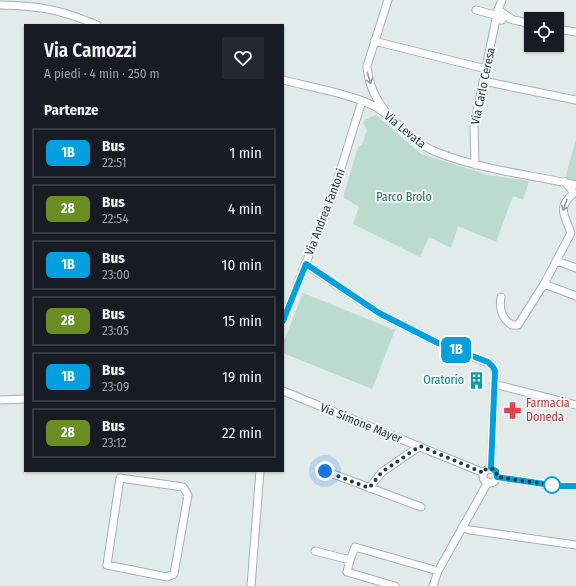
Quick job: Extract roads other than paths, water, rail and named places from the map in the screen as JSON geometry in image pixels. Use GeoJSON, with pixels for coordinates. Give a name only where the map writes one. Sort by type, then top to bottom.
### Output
{"type":"FeatureCollection","features":[{"type":"Feature","properties":{"kind":"street"},"geometry":{"type":"LineString","coordinates":[[388,0],[374,41],[368,66],[368,74],[378,102],[390,117]]}},
{"type":"Feature","properties":{"kind":"street","name":"Via Carlo Ceresa"},"geometry":{"type":"LineString","coordinates":[[475,166],[474,126],[502,2]]}},
{"type":"Feature","properties":{"kind":"street"},"geometry":{"type":"LineString","coordinates":[[0,5],[45,7],[62,11],[94,24]]}},
{"type":"Feature","properties":{"kind":"street"},"geometry":{"type":"LineString","coordinates":[[476,10],[524,22]]}},
{"type":"Feature","properties":{"kind":"street"},"geometry":{"type":"LineString","coordinates":[[564,30],[576,32]]}},
{"type":"Feature","properties":{"kind":"street"},"geometry":{"type":"LineString","coordinates":[[374,41],[486,69]]}},
{"type":"Feature","properties":{"kind":"street","name":"Via Levata"},"geometry":{"type":"LineString","coordinates":[[284,80],[362,101],[378,108],[423,146],[475,166],[576,185]]}},
{"type":"Feature","properties":{"kind":"street"},"geometry":{"type":"LineString","coordinates":[[483,81],[576,100]]}},
{"type":"Feature","properties":{"kind":"street","name":"Via Andrea Fantoni"},"geometry":{"type":"LineString","coordinates":[[284,319],[332,197],[362,101]]}},
{"type":"Feature","properties":{"kind":"street"},"geometry":{"type":"LineString","coordinates":[[501,297],[502,314],[506,321],[515,326],[520,322],[544,284],[571,233],[563,212],[564,205],[575,192],[565,182]]}},
{"type":"Feature","properties":{"kind":"street"},"geometry":{"type":"LineString","coordinates":[[557,261],[576,268]]}},
{"type":"Feature","properties":{"kind":"street"},"geometry":{"type":"LineString","coordinates":[[306,264],[379,313],[438,343],[491,364],[495,371],[491,468]]}},
{"type":"Feature","properties":{"kind":"street"},"geometry":{"type":"LineString","coordinates":[[544,284],[576,296]]}},
{"type":"Feature","properties":{"kind":"street"},"geometry":{"type":"LineString","coordinates":[[494,384],[576,405]]}},
{"type":"Feature","properties":{"kind":"street","name":"Via Simone Mayer"},"geometry":{"type":"LineString","coordinates":[[284,391],[484,473]]}},
{"type":"Feature","properties":{"kind":"street"},"geometry":{"type":"LineString","coordinates":[[0,400],[24,400]]}},
{"type":"Feature","properties":{"kind":"street"},"geometry":{"type":"LineString","coordinates":[[369,488],[382,472],[420,446]]}},
{"type":"Feature","properties":{"kind":"street"},"geometry":{"type":"LineString","coordinates":[[491,468],[496,471],[497,477],[494,482],[488,482],[484,479],[484,473],[486,469],[491,468]]}},
{"type":"Feature","properties":{"kind":"street"},"geometry":{"type":"LineString","coordinates":[[325,471],[421,507]]}},
{"type":"Feature","properties":{"kind":"street"},"geometry":{"type":"LineString","coordinates":[[251,586],[260,472]]}},
{"type":"Feature","properties":{"kind":"street"},"geometry":{"type":"LineString","coordinates":[[120,474],[183,487],[188,495],[174,574],[167,577],[107,565],[120,474]]}},
{"type":"Feature","properties":{"kind":"street"},"geometry":{"type":"LineString","coordinates":[[497,477],[558,486],[576,486]]}},
{"type":"Feature","properties":{"kind":"street"},"geometry":{"type":"LineString","coordinates":[[432,586],[438,571],[462,526],[488,482]]}},
{"type":"Feature","properties":{"kind":"street"},"geometry":{"type":"LineString","coordinates":[[462,526],[470,530],[576,545]]}},
{"type":"Feature","properties":{"kind":"street"},"geometry":{"type":"LineString","coordinates":[[395,586],[347,572],[355,547],[438,571]]}},
{"type":"Feature","properties":{"kind":"street"},"geometry":{"type":"LineString","coordinates":[[315,551],[350,560]]}},
{"type":"Feature","properties":{"kind":"place","name":"Oratorio"},"geometry":{"type":"Point","coordinates":[477,380]}},
{"type":"Feature","properties":{"kind":"place","name":"Farmacia Doneda"},"geometry":{"type":"Point","coordinates":[513,410]}},
{"type":"Feature","properties":{"kind":"park label","name":"Parco Brolo"},"geometry":{"type":"Point","coordinates":[404,197]}}]}
